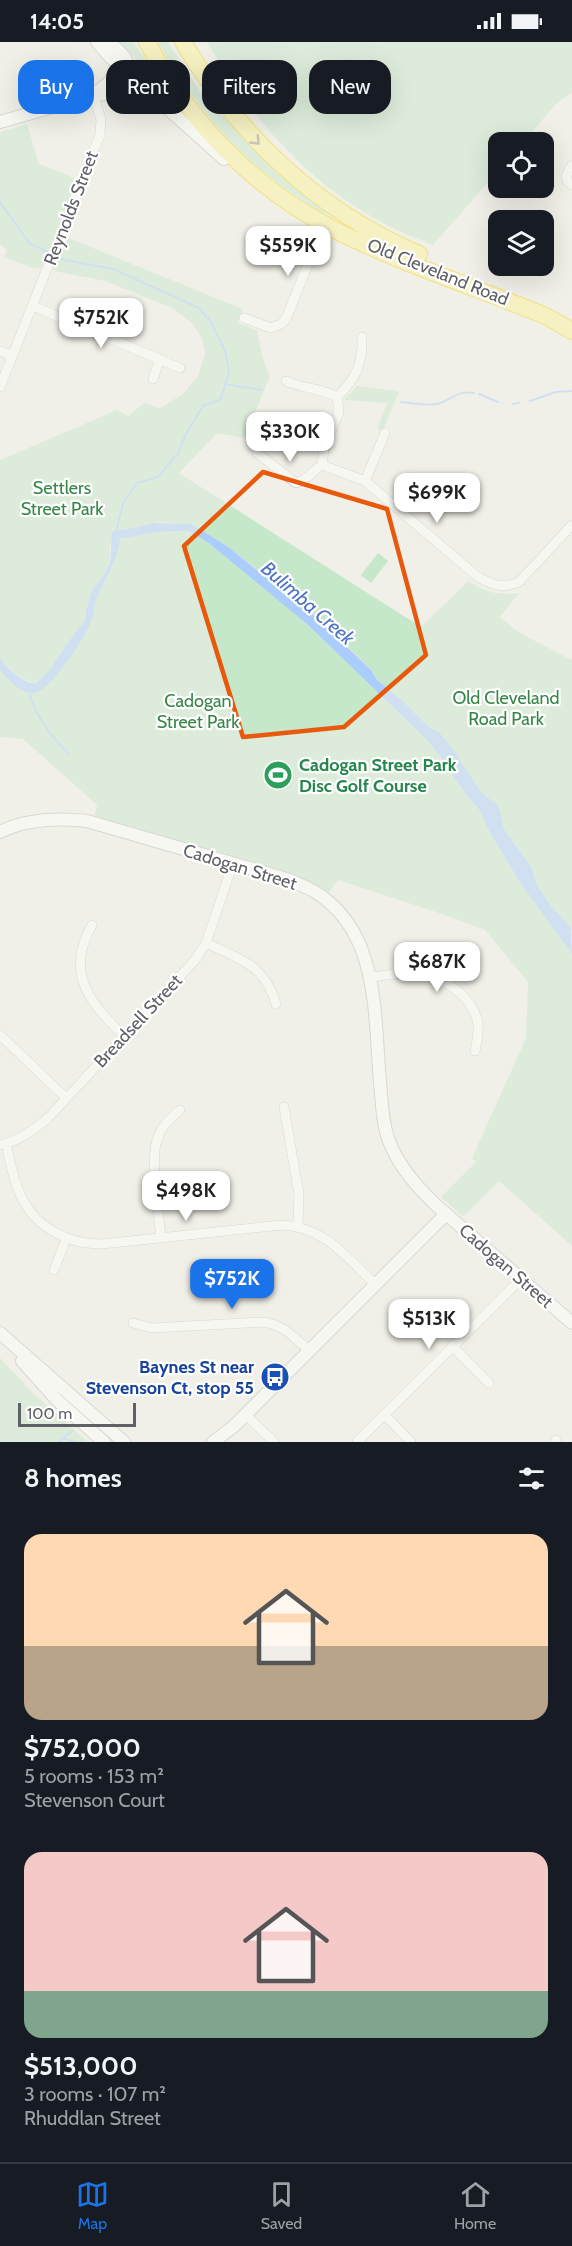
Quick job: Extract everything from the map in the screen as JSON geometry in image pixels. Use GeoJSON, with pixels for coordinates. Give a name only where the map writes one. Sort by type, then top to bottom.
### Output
{"type":"FeatureCollection","features":[{"type":"Feature","properties":{"kind":"highway","name":"Old Cleveland Road"},"geometry":{"type":"LineString","coordinates":[[147,42],[168,80],[214,138],[246,170],[283,198],[324,224],[369,245],[546,316],[572,331]]}},
{"type":"Feature","properties":{"kind":"highway","name":"Old Cleveland Road"},"geometry":{"type":"LineString","coordinates":[[184,43],[211,85],[246,131],[302,183],[333,207],[363,226],[406,248],[572,317]]}},
{"type":"Feature","properties":{"kind":"street","name":"Old Cleveland Road"},"geometry":{"type":"LineString","coordinates":[[97,42],[115,60]]}},
{"type":"Feature","properties":{"kind":"street"},"geometry":{"type":"LineString","coordinates":[[109,42],[126,60]]}},
{"type":"Feature","properties":{"kind":"street"},"geometry":{"type":"LineString","coordinates":[[94,95],[106,85]]}},
{"type":"Feature","properties":{"kind":"street"},"geometry":{"type":"LineString","coordinates":[[94,95],[106,94]]}},
{"type":"Feature","properties":{"kind":"street","name":"Reynolds Street"},"geometry":{"type":"LineString","coordinates":[[0,387],[100,135],[101,120],[94,95]]}},
{"type":"Feature","properties":{"kind":"street"},"geometry":{"type":"LineString","coordinates":[[0,122],[28,114]]}},
{"type":"Feature","properties":{"kind":"street","name":"Old Cleveland Road"},"geometry":{"type":"LineString","coordinates":[[174,114],[233,166],[246,170]]}},
{"type":"Feature","properties":{"kind":"street"},"geometry":{"type":"LineString","coordinates":[[572,165],[566,176],[572,185]]}},
{"type":"Feature","properties":{"kind":"street"},"geometry":{"type":"LineString","coordinates":[[244,318],[271,328],[286,319],[324,224]]}},
{"type":"Feature","properties":{"kind":"street"},"geometry":{"type":"LineString","coordinates":[[33,306],[180,368]]}},
{"type":"Feature","properties":{"kind":"street"},"geometry":{"type":"LineString","coordinates":[[322,465],[324,448],[339,412],[338,397],[352,383],[363,353],[362,337]]}},
{"type":"Feature","properties":{"kind":"street"},"geometry":{"type":"LineString","coordinates":[[0,351],[12,356]]}},
{"type":"Feature","properties":{"kind":"street"},"geometry":{"type":"LineString","coordinates":[[153,379],[160,359]]}},
{"type":"Feature","properties":{"kind":"street"},"geometry":{"type":"LineString","coordinates":[[286,381],[299,387],[328,392],[338,397]]}},
{"type":"Feature","properties":{"kind":"street"},"geometry":{"type":"LineString","coordinates":[[365,481],[385,433]]}},
{"type":"Feature","properties":{"kind":"street"},"geometry":{"type":"LineString","coordinates":[[257,453],[296,483],[304,481],[322,465]]}},
{"type":"Feature","properties":{"kind":"street"},"geometry":{"type":"LineString","coordinates":[[322,465],[365,481],[478,577],[496,586],[509,586],[519,582],[572,525]]}},
{"type":"Feature","properties":{"kind":"street","name":"Cadogan Street"},"geometry":{"type":"LineString","coordinates":[[0,831],[47,820],[87,821],[290,880],[315,892],[337,910],[353,932],[364,953],[371,977],[383,1116],[389,1141],[402,1167],[416,1185],[446,1214],[572,1323]]}},
{"type":"Feature","properties":{"kind":"street","name":"Breadsell Street"},"geometry":{"type":"LineString","coordinates":[[3,1144],[34,1130],[185,972],[206,943],[233,863]]}},
{"type":"Feature","properties":{"kind":"street"},"geometry":{"type":"LineString","coordinates":[[92,925],[85,937],[80,956],[85,986],[98,1011],[124,1036]]}},
{"type":"Feature","properties":{"kind":"street"},"geometry":{"type":"LineString","coordinates":[[206,943],[255,968],[272,990],[276,1004]]}},
{"type":"Feature","properties":{"kind":"street"},"geometry":{"type":"LineString","coordinates":[[371,977],[412,972],[439,978],[452,986],[471,1006],[477,1020],[478,1035],[475,1051]]}},
{"type":"Feature","properties":{"kind":"street"},"geometry":{"type":"LineString","coordinates":[[0,1035],[66,1098]]}},
{"type":"Feature","properties":{"kind":"street"},"geometry":{"type":"LineString","coordinates":[[284,1107],[299,1195],[298,1226]]}},
{"type":"Feature","properties":{"kind":"street"},"geometry":{"type":"LineString","coordinates":[[161,1238],[154,1159],[155,1144],[168,1120],[180,1110]]}},
{"type":"Feature","properties":{"kind":"street"},"geometry":{"type":"LineString","coordinates":[[3,1144],[23,1202],[41,1223],[76,1243],[102,1244],[281,1225],[298,1226],[315,1232],[331,1242],[375,1284]]}},
{"type":"Feature","properties":{"kind":"street"},"geometry":{"type":"LineString","coordinates":[[213,1442],[233,1427],[446,1214]]}},
{"type":"Feature","properties":{"kind":"street"},"geometry":{"type":"LineString","coordinates":[[54,1270],[66,1239]]}},
{"type":"Feature","properties":{"kind":"street"},"geometry":{"type":"LineString","coordinates":[[357,1442],[521,1279]]}},
{"type":"Feature","properties":{"kind":"street"},"geometry":{"type":"LineString","coordinates":[[133,1323],[152,1328],[263,1322],[276,1324],[285,1329],[309,1351]]}},
{"type":"Feature","properties":{"kind":"street"},"geometry":{"type":"LineString","coordinates":[[0,1335],[57,1400],[104,1442]]}},
{"type":"Feature","properties":{"kind":"street"},"geometry":{"type":"LineString","coordinates":[[0,1335],[124,1442]]}},
{"type":"Feature","properties":{"kind":"street"},"geometry":{"type":"LineString","coordinates":[[452,1346],[489,1383]]}},
{"type":"Feature","properties":{"kind":"street"},"geometry":{"type":"LineString","coordinates":[[245,1414],[274,1442]]}},
{"type":"Feature","properties":{"kind":"street"},"geometry":{"type":"LineString","coordinates":[[384,1414],[411,1442]]}},
{"type":"Feature","properties":{"kind":"highlighted area"},"geometry":{"type":"Polygon","coordinates":[[[263,472],[387,509],[426,655],[344,727],[243,737],[184,546],[263,472]]]}},
{"type":"Feature","properties":{"kind":"green space"},"geometry":{"type":"Polygon","coordinates":[[[118,42],[134,42],[145,60],[135,58],[118,42]]]}},
{"type":"Feature","properties":{"kind":"green space"},"geometry":{"type":"Polygon","coordinates":[[[158,42],[168,42],[180,60],[169,60],[158,42]]]}},
{"type":"Feature","properties":{"kind":"green space"},"geometry":{"type":"Polygon","coordinates":[[[207,42],[572,42],[572,92],[556,104],[532,132],[488,132],[488,182],[433,245],[393,228],[332,190],[284,147],[256,114],[297,114],[297,60],[218,60],[207,42]]]}},
{"type":"Feature","properties":{"kind":"green space"},"geometry":{"type":"Polygon","coordinates":[[[190,76],[202,95],[202,108],[190,92],[190,76]]]}},
{"type":"Feature","properties":{"kind":"green space"},"geometry":{"type":"Polygon","coordinates":[[[207,114],[220,114],[227,119],[263,159],[333,215],[316,209],[279,184],[238,149],[207,114]]]}},
{"type":"Feature","properties":{"kind":"green space","name":"Settlers Street Park"},"geometry":{"type":"Polygon","coordinates":[[[27,124],[39,164],[82,181],[61,235],[243,309],[238,323],[257,330],[263,359],[270,376],[245,438],[217,433],[179,473],[421,627],[468,581],[492,592],[519,593],[500,617],[520,633],[572,660],[572,932],[571,927],[551,906],[537,885],[532,868],[504,829],[499,806],[481,792],[440,733],[429,727],[377,680],[371,670],[337,636],[292,597],[227,546],[191,525],[160,522],[125,529],[110,545],[110,562],[93,589],[85,621],[49,672],[34,684],[15,674],[0,658],[0,460],[117,410],[128,416],[144,403],[160,408],[183,394],[198,376],[205,354],[202,339],[192,323],[172,308],[105,281],[59,272],[48,267],[32,268],[4,257],[7,250],[0,244],[0,132],[27,124]]]}},
{"type":"Feature","properties":{"kind":"green space"},"geometry":{"type":"Polygon","coordinates":[[[357,386],[399,391],[383,431],[377,429],[387,403],[344,400],[357,386]]]}},
{"type":"Feature","properties":{"kind":"green space","name":"Cadogan Street Park"},"geometry":{"type":"Polygon","coordinates":[[[189,531],[224,553],[308,625],[426,739],[480,811],[489,831],[520,883],[572,954],[572,1246],[499,1181],[463,1217],[441,1197],[476,1162],[472,1158],[526,1038],[528,982],[485,930],[338,880],[324,899],[315,892],[93,822],[97,805],[23,739],[0,737],[0,671],[14,685],[40,691],[92,620],[93,606],[120,539],[158,532],[189,531]]]}},
{"type":"Feature","properties":{"kind":"green space"},"geometry":{"type":"Polygon","coordinates":[[[378,553],[388,561],[371,583],[361,575],[378,553]]]}},
{"type":"Feature","properties":{"kind":"green space"},"geometry":{"type":"Polygon","coordinates":[[[0,1358],[32,1392],[88,1442],[0,1442],[0,1358]]]}},
{"type":"Feature","properties":{"kind":"water"},"geometry":{"type":"Polygon","coordinates":[[[154,523],[191,524],[227,546],[316,617],[371,670],[377,680],[429,727],[440,733],[481,792],[499,806],[504,829],[532,868],[537,885],[551,906],[571,927],[572,954],[520,883],[489,831],[480,811],[426,739],[308,625],[210,544],[189,531],[158,532],[120,539],[117,554],[97,598],[88,630],[58,674],[41,690],[29,693],[19,689],[0,671],[0,658],[20,677],[35,684],[49,671],[85,621],[93,588],[110,563],[112,532],[154,523]]]}},
{"type":"Feature","properties":{"kind":"waterway"},"geometry":{"type":"LineString","coordinates":[[0,202],[30,244],[51,253]]}},
{"type":"Feature","properties":{"kind":"waterway"},"geometry":{"type":"LineString","coordinates":[[56,256],[64,260],[113,269],[199,308],[211,322],[225,351],[229,371],[221,399],[203,406],[186,434],[178,453],[158,477],[137,483],[123,503],[116,533]]}},
{"type":"Feature","properties":{"kind":"waterway"},"geometry":{"type":"LineString","coordinates":[[225,384],[262,390]]}},
{"type":"Feature","properties":{"kind":"waterway"},"geometry":{"type":"LineString","coordinates":[[530,401],[556,392],[571,391]]}},
{"type":"Feature","properties":{"kind":"waterway"},"geometry":{"type":"LineString","coordinates":[[401,402],[433,405],[459,394],[474,393]]}},
{"type":"Feature","properties":{"kind":"waterway"},"geometry":{"type":"LineString","coordinates":[[479,394],[498,402]]}},
{"type":"Feature","properties":{"kind":"waterway"},"geometry":{"type":"LineString","coordinates":[[513,404],[519,403]]}},
{"type":"Feature","properties":{"kind":"waterway"},"geometry":{"type":"LineString","coordinates":[[28,689],[44,724],[69,754]]}},
{"type":"Feature","properties":{"kind":"waterway"},"geometry":{"type":"LineString","coordinates":[[58,1442],[72,1431]]}},
{"type":"Feature","properties":{"kind":"waterway"},"geometry":{"type":"LineString","coordinates":[[62,1438],[74,1442]]}},
{"type":"Feature","properties":{"kind":"place","name":"Cadogan Street Park Disc Golf Course"},"geometry":{"type":"Point","coordinates":[278,775]}},
{"type":"Feature","properties":{"kind":"place","name":"Baynes St near Stevenson Ct, stop 55"},"geometry":{"type":"Point","coordinates":[275,1377]}},
{"type":"Feature","properties":{"kind":"water label","name":"Bulimba Creek"},"geometry":{"type":"Point","coordinates":[308,603]}},
{"type":"Feature","properties":{"kind":"park label","name":"Old Cleveland Road Park"},"geometry":{"type":"Point","coordinates":[506,708]}}]}
